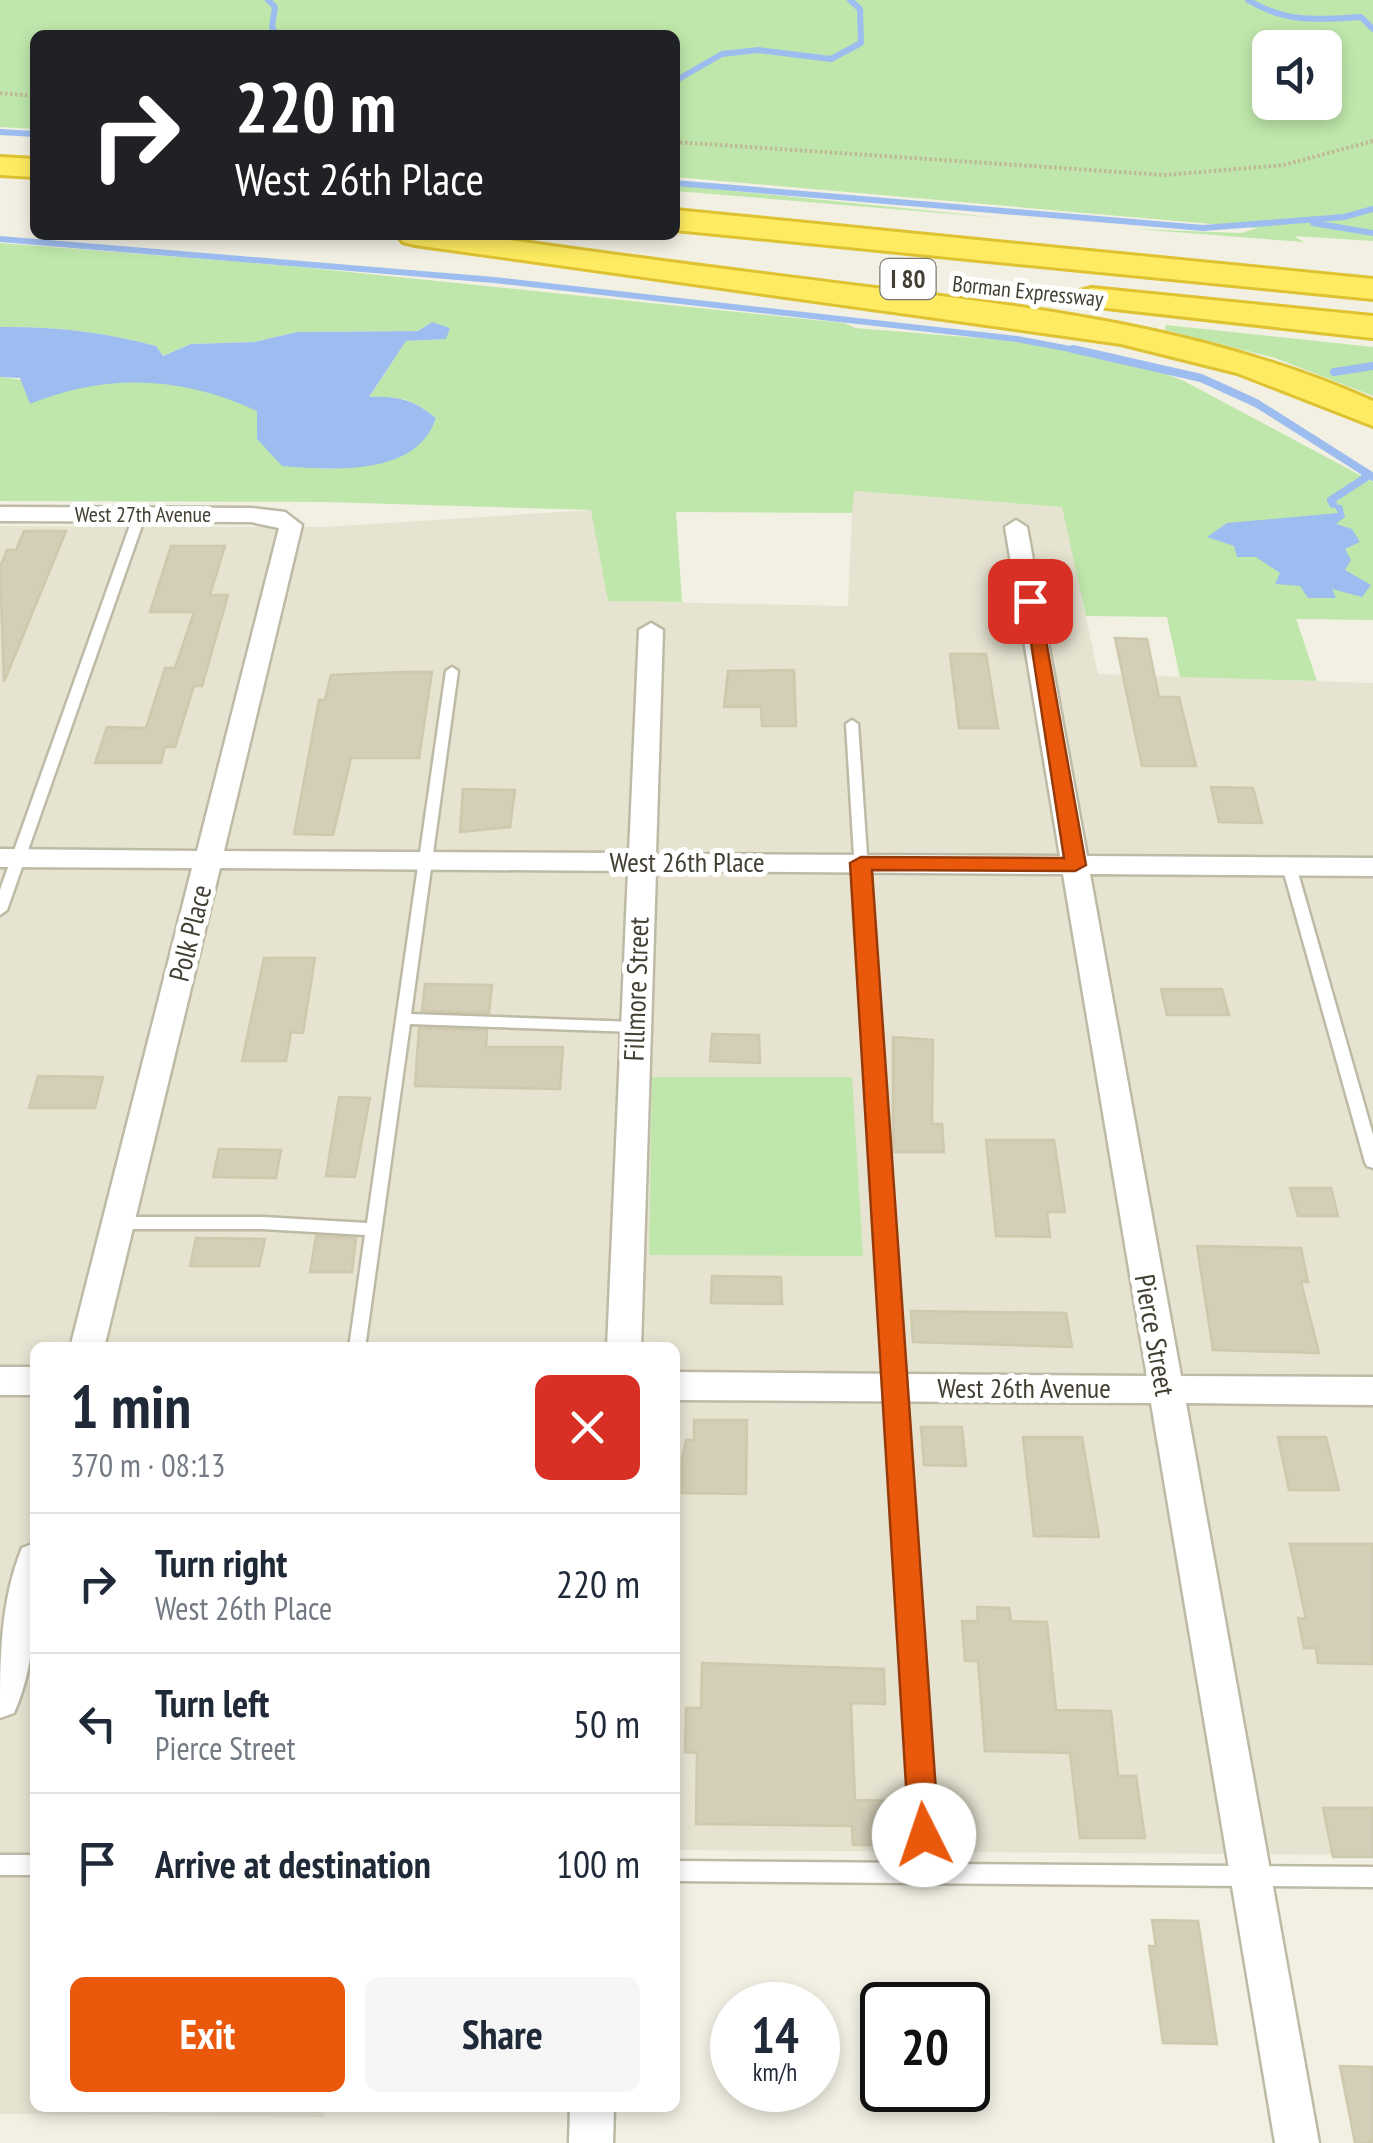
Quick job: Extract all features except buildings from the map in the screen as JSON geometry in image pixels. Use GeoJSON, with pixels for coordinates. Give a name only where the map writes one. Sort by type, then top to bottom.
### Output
{"type":"FeatureCollection","features":[{"type":"Feature","properties":{"kind":"highway"},"geometry":{"type":"LineString","coordinates":[[0,166],[30,168]]}},
{"type":"Feature","properties":{"kind":"highway"},"geometry":{"type":"LineString","coordinates":[[680,202],[1373,263]]}},
{"type":"Feature","properties":{"kind":"highway","name":"Borman Expressway"},"geometry":{"type":"LineString","coordinates":[[680,220],[1373,289]]}},
{"type":"Feature","properties":{"kind":"highway"},"geometry":{"type":"LineString","coordinates":[[443,240],[560,260],[1081,325],[1184,348],[1280,376],[1373,415]]}},
{"type":"Feature","properties":{"kind":"highway","name":"Borman Expressway"},"geometry":{"type":"LineString","coordinates":[[494,240],[1373,326]]}},
{"type":"Feature","properties":{"kind":"street","name":"West 27th Avenue"},"geometry":{"type":"LineString","coordinates":[[0,514],[266,515],[286,520]]}},
{"type":"Feature","properties":{"kind":"street","name":"Polk Place"},"geometry":{"type":"LineString","coordinates":[[88,1342],[292,532],[286,520]]}},
{"type":"Feature","properties":{"kind":"street","name":"Pierce Street"},"geometry":{"type":"LineString","coordinates":[[1016,527],[1296,2143]]}},
{"type":"Feature","properties":{"kind":"street","name":"Fillmore Street"},"geometry":{"type":"LineString","coordinates":[[624,1342],[652,630]]}},
{"type":"Feature","properties":{"kind":"street","name":"West 26th Place"},"geometry":{"type":"LineString","coordinates":[[9,858],[1373,867]]}},
{"type":"Feature","properties":{"kind":"street"},"geometry":{"type":"LineString","coordinates":[[0,1381],[30,1381]]}},
{"type":"Feature","properties":{"kind":"street","name":"West 26th Avenue"},"geometry":{"type":"LineString","coordinates":[[680,1386],[1373,1391]]}},
{"type":"Feature","properties":{"kind":"street"},"geometry":{"type":"LineString","coordinates":[[0,1701],[30,1579]]}},
{"type":"Feature","properties":{"kind":"street"},"geometry":{"type":"LineString","coordinates":[[591,2143],[592,2112]]}},
{"type":"Feature","properties":{"kind":"lane"},"geometry":{"type":"LineString","coordinates":[[0,910],[9,858],[140,514]]}},
{"type":"Feature","properties":{"kind":"lane"},"geometry":{"type":"LineString","coordinates":[[359,1342],[452,671]]}},
{"type":"Feature","properties":{"kind":"lane"},"geometry":{"type":"LineString","coordinates":[[852,724],[926,1873]]}},
{"type":"Feature","properties":{"kind":"lane"},"geometry":{"type":"LineString","coordinates":[[1289,866],[1373,1162]]}},
{"type":"Feature","properties":{"kind":"lane"},"geometry":{"type":"LineString","coordinates":[[404,1019],[635,1027]]}},
{"type":"Feature","properties":{"kind":"lane"},"geometry":{"type":"LineString","coordinates":[[118,1223],[263,1223],[374,1229]]}},
{"type":"Feature","properties":{"kind":"lane"},"geometry":{"type":"LineString","coordinates":[[0,1865],[30,1865]]}},
{"type":"Feature","properties":{"kind":"lane"},"geometry":{"type":"LineString","coordinates":[[680,1871],[1373,1878]]}},
{"type":"Feature","properties":{"kind":"path"},"geometry":{"type":"LineString","coordinates":[[0,93],[30,96]]}},
{"type":"Feature","properties":{"kind":"path"},"geometry":{"type":"LineString","coordinates":[[680,142],[1166,175],[1263,169],[1373,140]]}},
{"type":"Feature","properties":{"kind":"shaded area"},"geometry":{"type":"Polygon","coordinates":[[[853,491],[1063,507],[1098,674],[1373,683],[1373,1855],[680,1850],[680,1342],[30,1342],[30,2112],[325,2112],[324,2117],[0,2114],[0,526],[325,527],[592,510],[608,601],[848,606],[853,491]]]}},
{"type":"Feature","properties":{"kind":"green space"},"geometry":{"type":"Polygon","coordinates":[[[0,0],[1373,0],[1373,241],[1294,236],[1304,242],[1135,229],[1241,233],[1257,228],[680,177],[680,30],[30,30],[30,129],[0,127],[0,0]]]}},
{"type":"Feature","properties":{"kind":"green space"},"geometry":{"type":"Polygon","coordinates":[[[680,186],[1001,218],[680,191],[680,186]]]}},
{"type":"Feature","properties":{"kind":"green space"},"geometry":{"type":"Polygon","coordinates":[[[0,243],[281,265],[845,323],[855,328],[1015,341],[1140,364],[1184,381],[1373,482],[1373,620],[1296,619],[1317,681],[1180,677],[1167,617],[1086,616],[1062,507],[854,491],[852,513],[676,512],[682,602],[608,601],[591,510],[325,502],[0,501],[0,377],[53,384],[262,371],[323,469],[339,468],[389,460],[418,445],[429,433],[436,418],[420,407],[396,398],[368,399],[406,341],[446,339],[432,322],[418,331],[297,332],[254,342],[191,344],[162,356],[156,346],[118,337],[0,327],[0,243]]]}},
{"type":"Feature","properties":{"kind":"green space"},"geometry":{"type":"Polygon","coordinates":[[[1166,325],[1373,347],[1373,396],[1275,358],[1165,330],[1166,325]]]}},
{"type":"Feature","properties":{"kind":"green space"},"geometry":{"type":"Polygon","coordinates":[[[652,1077],[852,1077],[863,1256],[649,1255],[652,1077]]]}},
{"type":"Feature","properties":{"kind":"water"},"geometry":{"type":"Polygon","coordinates":[[[432,322],[450,328],[446,339],[406,341],[369,397],[404,400],[436,418],[426,437],[411,451],[371,466],[282,466],[257,439],[257,411],[200,391],[172,385],[116,383],[30,404],[20,378],[0,377],[0,327],[118,337],[156,346],[163,356],[191,344],[254,342],[297,332],[418,331],[432,322]]]}},
{"type":"Feature","properties":{"kind":"water"},"geometry":{"type":"Polygon","coordinates":[[[1333,504],[1342,505],[1345,517],[1336,524],[1352,529],[1360,542],[1345,549],[1351,560],[1345,570],[1371,585],[1362,597],[1332,589],[1336,598],[1308,598],[1300,586],[1275,584],[1280,573],[1256,557],[1237,557],[1234,546],[1207,537],[1227,523],[1338,513],[1333,504]]]}},
{"type":"Feature","properties":{"kind":"waterway"},"geometry":{"type":"LineString","coordinates":[[268,0],[275,7],[274,30]]}},
{"type":"Feature","properties":{"kind":"waterway"},"geometry":{"type":"LineString","coordinates":[[680,78],[722,54],[758,50],[831,59],[861,43],[860,9],[850,0]]}},
{"type":"Feature","properties":{"kind":"waterway"},"geometry":{"type":"LineString","coordinates":[[1248,0],[1289,16],[1361,17],[1373,29]]}},
{"type":"Feature","properties":{"kind":"waterway"},"geometry":{"type":"LineString","coordinates":[[0,132],[30,134]]}},
{"type":"Feature","properties":{"kind":"waterway"},"geometry":{"type":"LineString","coordinates":[[680,183],[1203,228],[1344,217],[1373,209]]}},
{"type":"Feature","properties":{"kind":"waterway"},"geometry":{"type":"LineString","coordinates":[[1313,223],[1373,233]]}},
{"type":"Feature","properties":{"kind":"waterway"},"geometry":{"type":"LineString","coordinates":[[0,239],[494,280],[1017,339],[1086,352]]}},
{"type":"Feature","properties":{"kind":"waterway"},"geometry":{"type":"LineString","coordinates":[[1073,349],[1201,378],[1256,403],[1373,477]]}},
{"type":"Feature","properties":{"kind":"waterway"},"geometry":{"type":"LineString","coordinates":[[1334,372],[1373,366]]}},
{"type":"Feature","properties":{"kind":"waterway"},"geometry":{"type":"LineString","coordinates":[[1333,504],[1331,500],[1365,478],[1365,472]]}},
{"type":"Feature","properties":{"kind":"route"},"geometry":{"type":"LineString","coordinates":[[924,1835],[861,863],[1075,865],[1030,601]]}}]}
